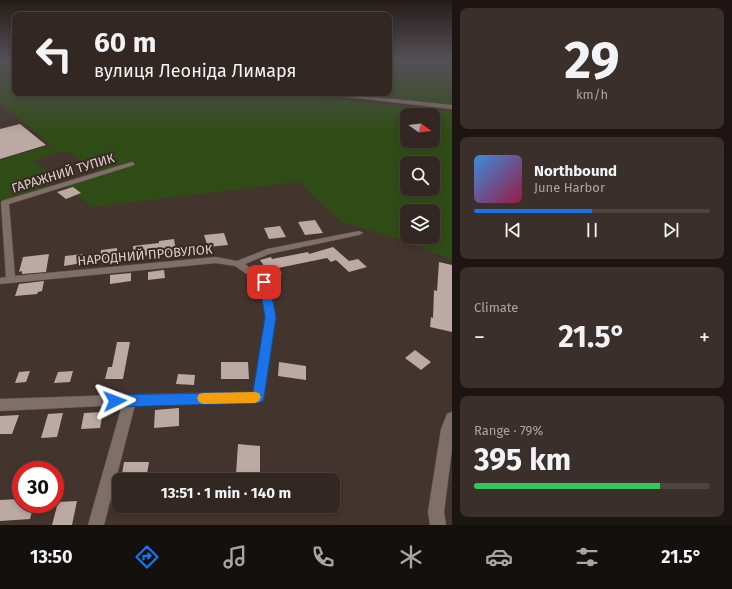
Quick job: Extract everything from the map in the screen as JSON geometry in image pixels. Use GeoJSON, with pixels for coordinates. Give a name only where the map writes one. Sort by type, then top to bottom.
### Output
{"type":"FeatureCollection","features":[{"type":"Feature","properties":{"kind":"street"},"geometry":{"type":"LineString","coordinates":[[349,96],[452,107]]}},
{"type":"Feature","properties":{"kind":"street","name":"ГАРАЖНИЙ ТУПИК"},"geometry":{"type":"LineString","coordinates":[[11,280],[5,203],[132,164]]}},
{"type":"Feature","properties":{"kind":"street"},"geometry":{"type":"LineString","coordinates":[[238,264],[267,252],[359,233]]}},
{"type":"Feature","properties":{"kind":"street","name":"НАРОДНИЙ ПРОВУЛОК"},"geometry":{"type":"LineString","coordinates":[[0,281],[216,260],[238,264]]}},
{"type":"Feature","properties":{"kind":"street"},"geometry":{"type":"LineString","coordinates":[[0,405],[258,397],[271,317],[264,282],[238,264]]}},
{"type":"Feature","properties":{"kind":"street"},"geometry":{"type":"LineString","coordinates":[[96,525],[130,401]]}},
{"type":"Feature","properties":{"kind":"street"},"geometry":{"type":"LineString","coordinates":[[438,525],[436,512],[448,429],[452,418]]}},
{"type":"Feature","properties":{"kind":"green space"},"geometry":{"type":"Polygon","coordinates":[[[0,84],[12,84],[12,96],[309,96],[423,108],[400,108],[400,148],[440,148],[440,110],[452,111],[452,260],[412,244],[440,244],[440,204],[400,204],[400,239],[341,222],[299,182],[92,207],[65,186],[100,174],[96,168],[65,151],[33,161],[63,180],[0,203],[0,160],[51,145],[0,103],[0,84]]]}},
{"type":"Feature","properties":{"kind":"green space"},"geometry":{"type":"Polygon","coordinates":[[[392,84],[452,84],[452,106],[359,96],[392,96],[392,84]]]}},
{"type":"Feature","properties":{"kind":"building"},"geometry":{"type":"Polygon","coordinates":[[[20,124],[46,145],[0,159],[0,129],[20,124]]]}},
{"type":"Feature","properties":{"kind":"building"},"geometry":{"type":"Polygon","coordinates":[[[73,187],[81,193],[66,199],[57,192],[73,187]]]}},
{"type":"Feature","properties":{"kind":"building"},"geometry":{"type":"Polygon","coordinates":[[[315,220],[323,233],[305,235],[298,222],[315,220]]]}},
{"type":"Feature","properties":{"kind":"building"},"geometry":{"type":"Polygon","coordinates":[[[280,226],[286,237],[269,239],[264,228],[280,226]]]}},
{"type":"Feature","properties":{"kind":"building"},"geometry":{"type":"Polygon","coordinates":[[[224,233],[228,245],[208,247],[204,235],[224,233]]]}},
{"type":"Feature","properties":{"kind":"building"},"geometry":{"type":"Polygon","coordinates":[[[174,239],[176,252],[133,257],[133,246],[159,243],[159,241],[174,239]]]}},
{"type":"Feature","properties":{"kind":"building"},"geometry":{"type":"Polygon","coordinates":[[[333,247],[349,261],[358,259],[367,267],[349,272],[336,260],[331,262],[327,258],[278,268],[282,274],[271,276],[260,260],[308,252],[309,254],[333,247]]]}},
{"type":"Feature","properties":{"kind":"building"},"geometry":{"type":"Polygon","coordinates":[[[117,248],[117,258],[100,260],[101,250],[117,248]]]}},
{"type":"Feature","properties":{"kind":"building"},"geometry":{"type":"Polygon","coordinates":[[[49,254],[46,272],[22,274],[22,271],[19,272],[23,257],[49,254]]]}},
{"type":"Feature","properties":{"kind":"building"},"geometry":{"type":"Polygon","coordinates":[[[83,254],[82,263],[64,266],[65,256],[83,254]]]}},
{"type":"Feature","properties":{"kind":"building"},"geometry":{"type":"Polygon","coordinates":[[[439,262],[452,265],[452,332],[430,327],[431,317],[433,318],[434,290],[437,291],[439,262]]]}},
{"type":"Feature","properties":{"kind":"building"},"geometry":{"type":"Polygon","coordinates":[[[164,270],[165,278],[148,280],[148,272],[164,270]]]}},
{"type":"Feature","properties":{"kind":"building"},"geometry":{"type":"Polygon","coordinates":[[[131,273],[131,281],[110,284],[110,275],[131,273]]]}},
{"type":"Feature","properties":{"kind":"building"},"geometry":{"type":"Polygon","coordinates":[[[44,281],[42,291],[38,292],[37,294],[15,296],[19,284],[44,281]]]}},
{"type":"Feature","properties":{"kind":"building"},"geometry":{"type":"Polygon","coordinates":[[[117,342],[130,342],[123,379],[105,379],[108,367],[112,367],[117,342]]]}},
{"type":"Feature","properties":{"kind":"building"},"geometry":{"type":"Polygon","coordinates":[[[415,350],[431,362],[421,370],[405,358],[415,350]]]}},
{"type":"Feature","properties":{"kind":"building"},"geometry":{"type":"Polygon","coordinates":[[[221,362],[248,362],[249,379],[221,379],[221,362]]]}},
{"type":"Feature","properties":{"kind":"building"},"geometry":{"type":"Polygon","coordinates":[[[279,362],[306,366],[306,380],[278,376],[279,362]]]}},
{"type":"Feature","properties":{"kind":"building"},"geometry":{"type":"Polygon","coordinates":[[[30,371],[26,382],[15,383],[19,372],[30,371]]]}},
{"type":"Feature","properties":{"kind":"building"},"geometry":{"type":"Polygon","coordinates":[[[73,371],[70,382],[54,383],[58,372],[73,371]]]}},
{"type":"Feature","properties":{"kind":"building"},"geometry":{"type":"Polygon","coordinates":[[[178,374],[195,375],[194,385],[176,384],[178,374]]]}},
{"type":"Feature","properties":{"kind":"building"},"geometry":{"type":"Polygon","coordinates":[[[179,408],[179,426],[154,428],[155,410],[179,408]]]}},
{"type":"Feature","properties":{"kind":"building"},"geometry":{"type":"Polygon","coordinates":[[[103,412],[100,428],[81,429],[84,413],[103,412]]]}},
{"type":"Feature","properties":{"kind":"building"},"geometry":{"type":"Polygon","coordinates":[[[63,413],[57,437],[41,438],[48,414],[63,413]]]}},
{"type":"Feature","properties":{"kind":"building"},"geometry":{"type":"Polygon","coordinates":[[[19,415],[12,434],[0,434],[0,416],[19,415]]]}},
{"type":"Feature","properties":{"kind":"building"},"geometry":{"type":"Polygon","coordinates":[[[238,444],[260,446],[260,473],[236,473],[238,444]]]}},
{"type":"Feature","properties":{"kind":"building"},"geometry":{"type":"Polygon","coordinates":[[[124,462],[149,462],[147,473],[122,473],[124,462]]]}},
{"type":"Feature","properties":{"kind":"building"},"geometry":{"type":"Polygon","coordinates":[[[12,499],[12,513],[32,513],[30,519],[0,521],[0,500],[12,499]]]}},
{"type":"Feature","properties":{"kind":"building"},"geometry":{"type":"Polygon","coordinates":[[[77,501],[72,525],[52,525],[55,513],[64,513],[64,502],[77,501]]]}},
{"type":"Feature","properties":{"kind":"slow traffic"},"geometry":{"type":"LineString","coordinates":[[203,398],[255,397]]}},
{"type":"Feature","properties":{"kind":"route"},"geometry":{"type":"LineString","coordinates":[[115,401],[258,397],[271,317],[264,282]]}}]}
